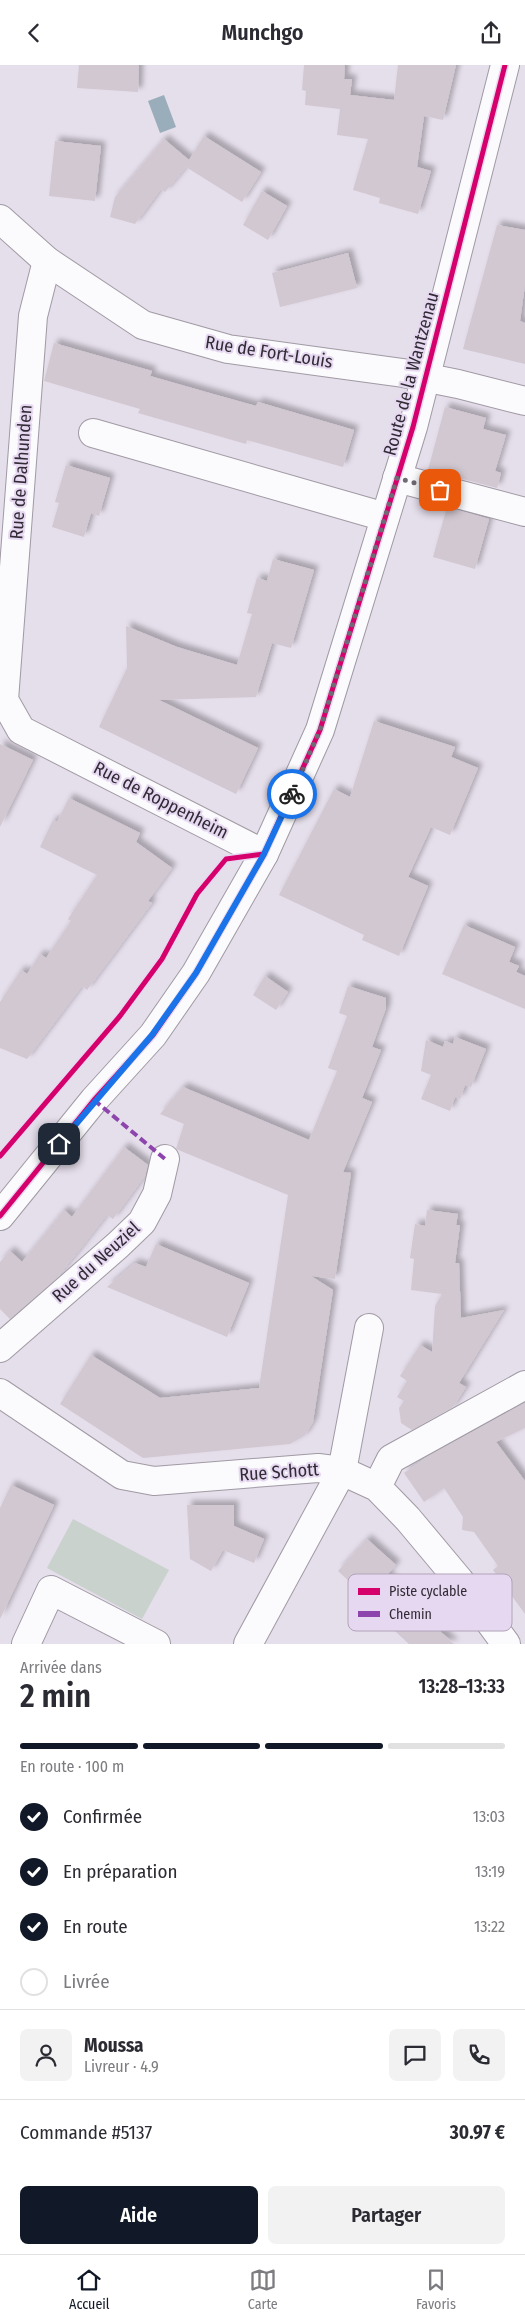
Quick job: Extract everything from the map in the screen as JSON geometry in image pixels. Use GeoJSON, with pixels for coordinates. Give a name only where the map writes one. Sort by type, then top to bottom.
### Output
{"type":"FeatureCollection","features":[{"type":"Feature","properties":{"kind":"street","name":"Route de la Wantzenau"},"geometry":{"type":"LineString","coordinates":[[0,1216],[94,1100],[152,1035],[196,973],[264,854],[320,730],[397,478],[425,377],[504,65]]}},
{"type":"Feature","properties":{"kind":"street","name":"Rue de Fort-Louis"},"geometry":{"type":"LineString","coordinates":[[0,219],[48,261],[143,325],[228,349],[425,377],[525,401]]}},
{"type":"Feature","properties":{"kind":"street","name":"Rue de Dalhunden"},"geometry":{"type":"LineString","coordinates":[[48,261],[33,316],[4,700],[21,730],[57,748]]}},
{"type":"Feature","properties":{"kind":"street"},"geometry":{"type":"LineString","coordinates":[[93,433],[385,517]]}},
{"type":"Feature","properties":{"kind":"street"},"geometry":{"type":"LineString","coordinates":[[397,478],[525,512]]}},
{"type":"Feature","properties":{"kind":"street","name":"Rue de Roppenheim"},"geometry":{"type":"LineString","coordinates":[[57,748],[264,854]]}},
{"type":"Feature","properties":{"kind":"street","name":"Rue du Neuziel"},"geometry":{"type":"LineString","coordinates":[[0,1347],[142,1222],[157,1194],[164,1159]]}},
{"type":"Feature","properties":{"kind":"street"},"geometry":{"type":"LineString","coordinates":[[248,1644],[342,1471],[369,1328]]}},
{"type":"Feature","properties":{"kind":"street"},"geometry":{"type":"LineString","coordinates":[[376,1487],[392,1459],[525,1385]]}},
{"type":"Feature","properties":{"kind":"street","name":"Rue Schott"},"geometry":{"type":"LineString","coordinates":[[0,1393],[122,1475],[154,1481],[318,1467],[342,1471],[376,1487],[408,1519],[454,1574]]}},
{"type":"Feature","properties":{"kind":"street"},"geometry":{"type":"LineString","coordinates":[[26,1644],[51,1590],[156,1644]]}},
{"type":"Feature","properties":{"kind":"street","name":"Rue Schott"},"geometry":{"type":"LineString","coordinates":[[496,1631],[506,1644]]}},
{"type":"Feature","properties":{"kind":"shaded area"},"geometry":{"type":"Polygon","coordinates":[[[73,1519],[169,1570],[142,1619],[47,1568],[73,1519]]]}},
{"type":"Feature","properties":{"kind":"water"},"geometry":{"type":"Polygon","coordinates":[[[164,95],[176,127],[160,133],[148,101],[164,95]]]}},
{"type":"Feature","properties":{"kind":"building"},"geometry":{"type":"Polygon","coordinates":[[[79,65],[139,65],[138,92],[77,88],[79,65]]]}},
{"type":"Feature","properties":{"kind":"building"},"geometry":{"type":"Polygon","coordinates":[[[304,65],[345,65],[344,79],[352,79],[350,95],[394,100],[398,65],[456,65],[443,120],[424,116],[417,167],[431,171],[418,214],[379,203],[380,198],[353,190],[368,139],[337,135],[340,109],[305,105],[306,91],[302,90],[304,65]]]}},
{"type":"Feature","properties":{"kind":"building"},"geometry":{"type":"Polygon","coordinates":[[[204,136],[261,172],[242,202],[186,167],[165,192],[161,189],[135,224],[110,217],[115,197],[164,139],[189,160],[204,136]]]}},
{"type":"Feature","properties":{"kind":"building"},"geometry":{"type":"Polygon","coordinates":[[[55,141],[101,146],[95,201],[49,196],[55,141]]]}},
{"type":"Feature","properties":{"kind":"building"},"geometry":{"type":"Polygon","coordinates":[[[262,191],[287,206],[268,240],[243,225],[262,191]]]}},
{"type":"Feature","properties":{"kind":"building"},"geometry":{"type":"Polygon","coordinates":[[[497,225],[525,230],[525,285],[520,321],[525,323],[525,364],[463,349],[497,225]]]}},
{"type":"Feature","properties":{"kind":"building"},"geometry":{"type":"Polygon","coordinates":[[[348,253],[357,288],[280,307],[272,273],[348,253]]]}},
{"type":"Feature","properties":{"kind":"building"},"geometry":{"type":"Polygon","coordinates":[[[54,343],[152,371],[150,376],[256,406],[258,402],[354,430],[343,467],[247,440],[246,444],[138,413],[140,409],[44,381],[54,343]]]}},
{"type":"Feature","properties":{"kind":"building"},"geometry":{"type":"Polygon","coordinates":[[[445,407],[486,418],[483,429],[506,435],[495,471],[501,473],[497,488],[428,470],[445,407]]]}},
{"type":"Feature","properties":{"kind":"building"},"geometry":{"type":"Polygon","coordinates":[[[66,465],[110,478],[99,516],[91,513],[84,537],[52,527],[59,503],[55,502],[66,465]]]}},
{"type":"Feature","properties":{"kind":"building"},"geometry":{"type":"Polygon","coordinates":[[[447,507],[489,519],[475,569],[433,557],[447,507]]]}},
{"type":"Feature","properties":{"kind":"building"},"geometry":{"type":"Polygon","coordinates":[[[273,559],[314,570],[291,648],[272,643],[256,697],[159,700],[258,748],[236,794],[99,727],[127,668],[126,626],[177,647],[237,665],[252,614],[247,613],[257,578],[267,581],[273,559]]]}},
{"type":"Feature","properties":{"kind":"building"},"geometry":{"type":"Polygon","coordinates":[[[374,721],[455,747],[451,757],[478,768],[450,835],[431,827],[408,877],[428,886],[399,956],[362,940],[364,935],[279,895],[334,789],[350,797],[374,721]]]}},
{"type":"Feature","properties":{"kind":"building"},"geometry":{"type":"Polygon","coordinates":[[[0,744],[33,760],[0,827],[0,744]]]}},
{"type":"Feature","properties":{"kind":"building"},"geometry":{"type":"Polygon","coordinates":[[[69,798],[140,833],[136,842],[172,868],[148,901],[152,903],[87,990],[82,986],[27,1059],[0,1048],[0,1002],[21,970],[27,974],[40,954],[46,958],[71,921],[68,919],[97,875],[40,847],[53,820],[57,822],[69,798]]]}},
{"type":"Feature","properties":{"kind":"building"},"geometry":{"type":"Polygon","coordinates":[[[464,925],[515,947],[509,962],[519,966],[516,972],[525,976],[525,1009],[442,974],[464,925]]]}},
{"type":"Feature","properties":{"kind":"building"},"geometry":{"type":"Polygon","coordinates":[[[265,976],[288,992],[276,1010],[253,995],[265,976]]]}},
{"type":"Feature","properties":{"kind":"building"},"geometry":{"type":"Polygon","coordinates":[[[348,986],[386,998],[386,1008],[372,1047],[381,1050],[362,1098],[372,1102],[343,1172],[351,1173],[335,1279],[311,1276],[333,1290],[313,1422],[305,1435],[290,1444],[143,1458],[60,1404],[91,1355],[160,1398],[259,1388],[288,1195],[176,1149],[184,1124],[160,1114],[183,1087],[309,1140],[337,1071],[328,1068],[347,1016],[339,1013],[348,986]]]}},
{"type":"Feature","properties":{"kind":"building"},"geometry":{"type":"Polygon","coordinates":[[[455,1037],[486,1049],[471,1087],[465,1085],[460,1099],[455,1097],[450,1111],[421,1099],[431,1075],[421,1071],[426,1040],[443,1047],[445,1041],[453,1044],[455,1037]]]}},
{"type":"Feature","properties":{"kind":"building"},"geometry":{"type":"Polygon","coordinates":[[[124,1147],[148,1165],[145,1176],[113,1219],[107,1215],[57,1278],[10,1319],[0,1309],[0,1262],[10,1251],[22,1262],[64,1210],[72,1217],[124,1147]]]}},
{"type":"Feature","properties":{"kind":"building"},"geometry":{"type":"Polygon","coordinates":[[[427,1210],[458,1214],[456,1225],[460,1225],[455,1263],[459,1263],[461,1318],[504,1310],[459,1383],[466,1387],[453,1407],[412,1430],[401,1423],[399,1408],[404,1401],[397,1397],[407,1381],[400,1376],[420,1345],[432,1352],[435,1306],[442,1294],[411,1290],[414,1259],[410,1258],[415,1224],[425,1226],[427,1210]]]}},
{"type":"Feature","properties":{"kind":"building"},"geometry":{"type":"Polygon","coordinates":[[[156,1244],[249,1283],[227,1337],[107,1287],[135,1263],[146,1267],[156,1244]]]}},
{"type":"Feature","properties":{"kind":"building"},"geometry":{"type":"Polygon","coordinates":[[[525,1403],[525,1428],[496,1442],[525,1481],[525,1614],[512,1596],[512,1574],[496,1574],[493,1570],[498,1566],[474,1532],[462,1530],[463,1517],[444,1488],[424,1502],[404,1473],[430,1455],[525,1403]]]}},
{"type":"Feature","properties":{"kind":"building"},"geometry":{"type":"Polygon","coordinates":[[[11,1485],[54,1505],[0,1619],[0,1508],[11,1485]]]}},
{"type":"Feature","properties":{"kind":"building"},"geometry":{"type":"Polygon","coordinates":[[[187,1505],[234,1505],[234,1526],[264,1539],[254,1563],[223,1550],[211,1571],[190,1559],[187,1505]]]}},
{"type":"Feature","properties":{"kind":"building"},"geometry":{"type":"Polygon","coordinates":[[[367,1539],[396,1565],[388,1574],[348,1574],[348,1580],[338,1571],[367,1539]]]}},
{"type":"Feature","properties":{"kind":"building"},"geometry":{"type":"Polygon","coordinates":[[[395,1631],[440,1631],[454,1644],[409,1644],[395,1631]]]}},
{"type":"Feature","properties":{"kind":"marked path"},"geometry":{"type":"LineString","coordinates":[[94,1100],[165,1159]]}},
{"type":"Feature","properties":{"kind":"cycle path"},"geometry":{"type":"LineString","coordinates":[[0,1216],[94,1100],[153,1035],[196,973],[264,854],[320,730],[413,427],[505,65]]}},
{"type":"Feature","properties":{"kind":"cycle path"},"geometry":{"type":"LineString","coordinates":[[0,1156],[120,1016],[162,959],[197,894],[226,859],[264,854]]}},
{"type":"Feature","properties":{"kind":"way so far"},"geometry":{"type":"LineString","coordinates":[[292,794],[320,730],[397,478],[440,490]]}},
{"type":"Feature","properties":{"kind":"route"},"geometry":{"type":"LineString","coordinates":[[59,1144],[94,1100],[152,1035],[196,973],[264,854],[292,794]]}}]}
